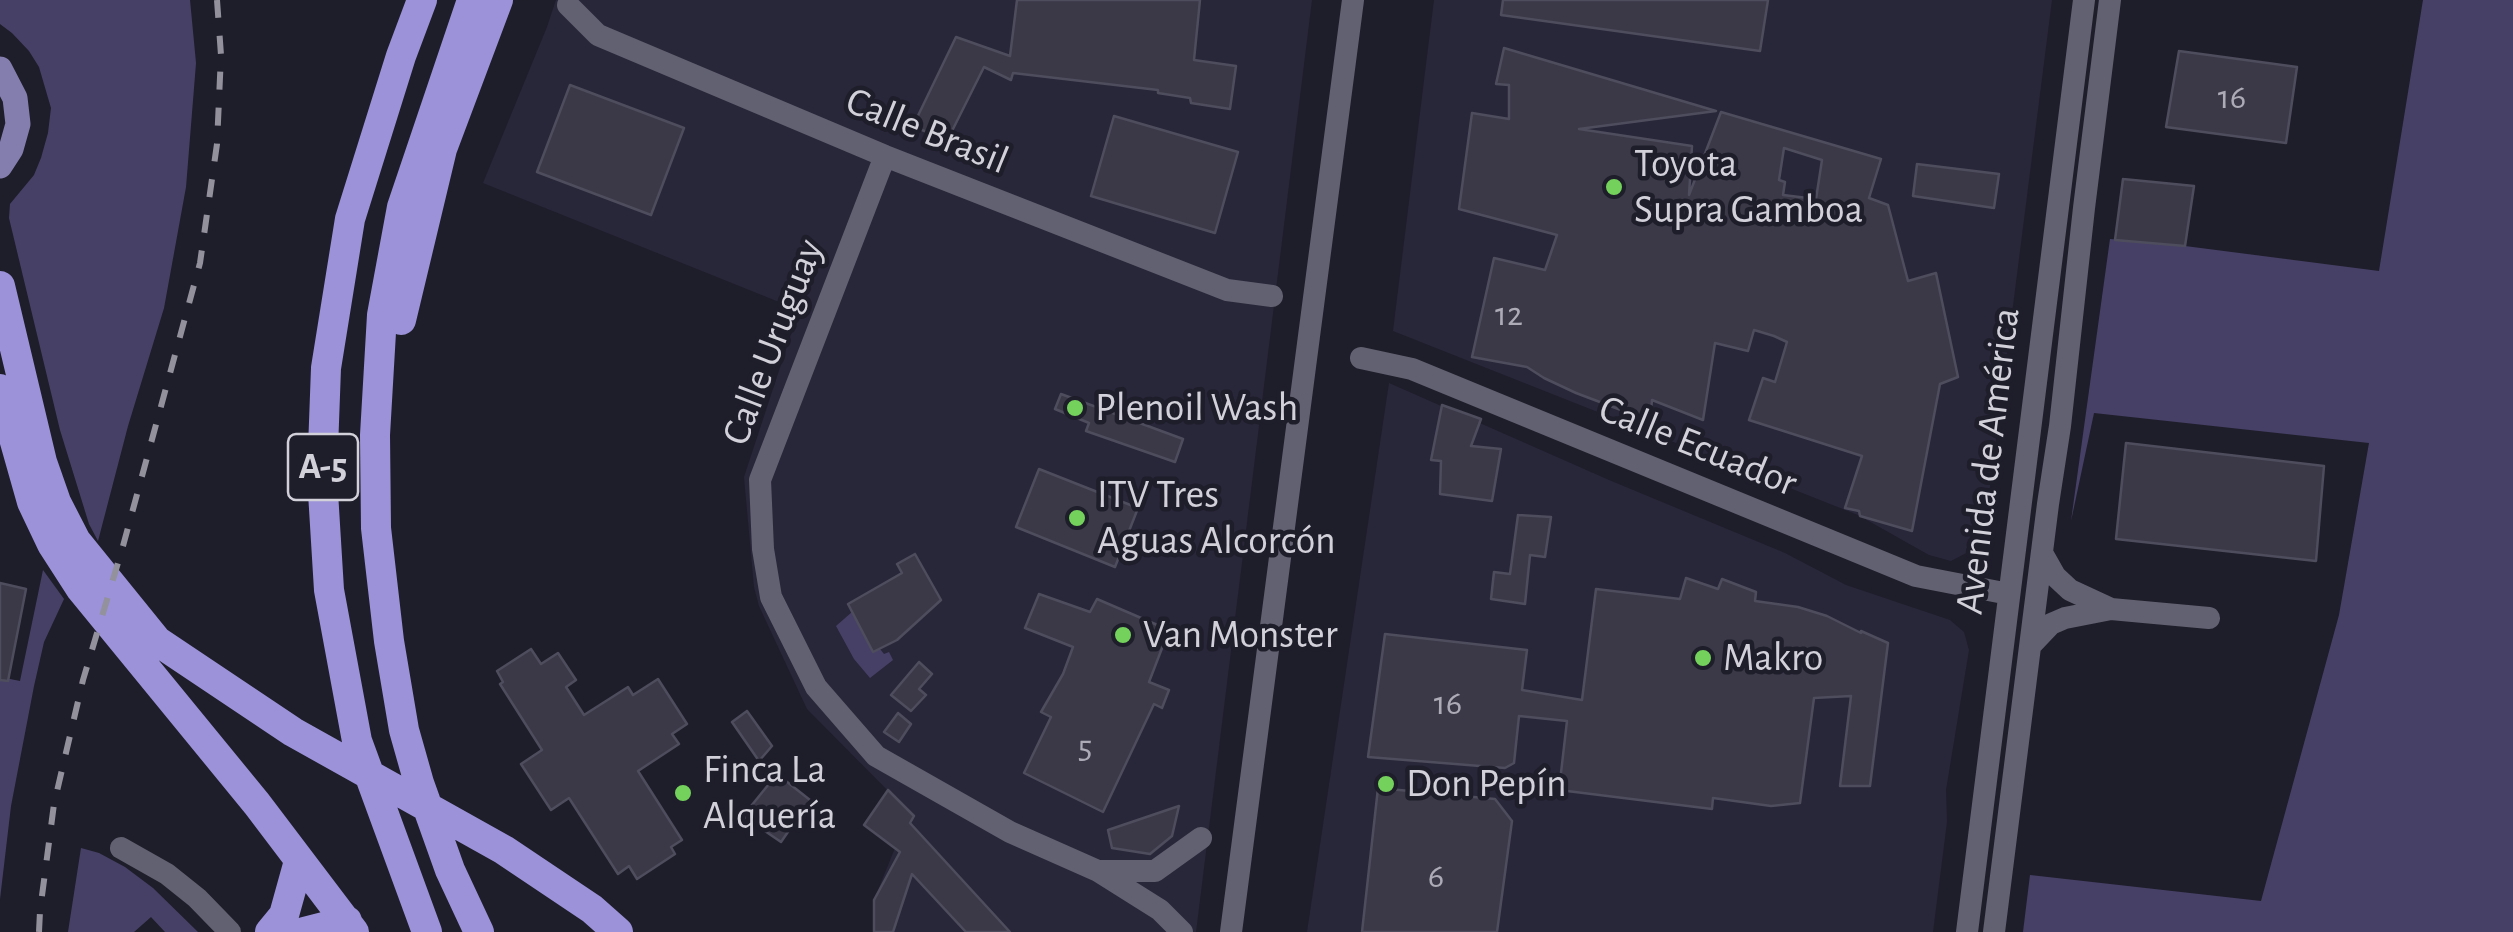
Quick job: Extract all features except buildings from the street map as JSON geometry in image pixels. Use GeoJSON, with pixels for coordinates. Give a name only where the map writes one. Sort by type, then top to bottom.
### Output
{"type":"FeatureCollection","features":[{"type":"Feature","properties":{"kind":"highway","name":"A-5"},"geometry":{"type":"LineString","coordinates":[[422,0],[350,219],[326,368],[322,476],[329,590],[357,742],[427,932]]}},
{"type":"Feature","properties":{"kind":"highway","name":"A-5"},"geometry":{"type":"LineString","coordinates":[[472,0],[402,207],[382,315],[374,435],[376,528],[388,642],[404,730],[450,870],[478,932]]}},
{"type":"Feature","properties":{"kind":"highway"},"geometry":{"type":"LineString","coordinates":[[374,435],[442,149],[498,0]]}},
{"type":"Feature","properties":{"kind":"highway"},"geometry":{"type":"LineString","coordinates":[[0,286],[42,462],[56,502],[76,541],[157,641],[294,732],[504,850],[592,909],[618,932]]}},
{"type":"Feature","properties":{"kind":"highway"},"geometry":{"type":"LineString","coordinates":[[0,390],[32,502],[52,544],[80,588],[257,804],[350,926]]}},
{"type":"Feature","properties":{"kind":"highway"},"geometry":{"type":"LineString","coordinates":[[270,932],[284,915],[299,861]]}},
{"type":"Feature","properties":{"kind":"highway"},"geometry":{"type":"LineString","coordinates":[[304,932],[350,926]]}},
{"type":"Feature","properties":{"kind":"main road"},"geometry":{"type":"LineString","coordinates":[[0,70],[15,98],[18,124],[11,149],[0,166]]}},
{"type":"Feature","properties":{"kind":"street"},"geometry":{"type":"LineString","coordinates":[[1231,932],[1352,0]]}},
{"type":"Feature","properties":{"kind":"street","name":"Avenida de América"},"geometry":{"type":"LineString","coordinates":[[1967,932],[2084,0]]}},
{"type":"Feature","properties":{"kind":"street","name":"Avenida de América"},"geometry":{"type":"LineString","coordinates":[[1994,932],[2110,0]]}},
{"type":"Feature","properties":{"kind":"street","name":"Calle Brasil"},"geometry":{"type":"LineString","coordinates":[[568,5],[598,35],[885,156],[1228,290],[1272,296]]}},
{"type":"Feature","properties":{"kind":"street","name":"Calle Uruguay"},"geometry":{"type":"LineString","coordinates":[[885,156],[760,480],[763,549],[772,597],[816,687],[876,756],[1010,832],[1098,872],[1160,910],[1182,932]]}},
{"type":"Feature","properties":{"kind":"street","name":"Calle Ecuador"},"geometry":{"type":"LineString","coordinates":[[1361,358],[1412,369],[1916,576],[2009,594]]}},
{"type":"Feature","properties":{"kind":"street"},"geometry":{"type":"LineString","coordinates":[[2042,554],[2070,590],[2112,609]]}},
{"type":"Feature","properties":{"kind":"street"},"geometry":{"type":"LineString","coordinates":[[2031,645],[2051,624],[2112,609],[2209,618]]}},
{"type":"Feature","properties":{"kind":"street","name":"Calle Uruguay"},"geometry":{"type":"LineString","coordinates":[[1098,872],[1155,870],[1201,838]]}},
{"type":"Feature","properties":{"kind":"street"},"geometry":{"type":"LineString","coordinates":[[121,848],[166,874],[197,898],[230,932]]}},
{"type":"Feature","properties":{"kind":"shaded area"},"geometry":{"type":"Polygon","coordinates":[[[0,0],[190,0],[196,63],[186,187],[164,308],[98,541],[89,524],[60,430],[9,218],[10,204],[34,175],[41,158],[51,108],[39,67],[29,51],[0,24],[0,0]]]}},
{"type":"Feature","properties":{"kind":"shaded area"},"geometry":{"type":"Polygon","coordinates":[[[556,0],[1312,0],[1196,932],[873,932],[874,900],[913,816],[807,709],[754,587],[744,477],[799,310],[483,183],[556,0]]]}},
{"type":"Feature","properties":{"kind":"shaded area"},"geometry":{"type":"Polygon","coordinates":[[[1434,0],[2052,0],[1984,533],[1972,550],[1951,561],[1929,555],[1858,515],[1393,331],[1434,0]]]}},
{"type":"Feature","properties":{"kind":"shaded area"},"geometry":{"type":"Polygon","coordinates":[[[2423,0],[2513,0],[2513,932],[2023,932],[2030,875],[2261,901],[2339,615],[2369,443],[2094,413],[2071,521],[2110,239],[2379,271],[2423,0]]]}},
{"type":"Feature","properties":{"kind":"shaded area"},"geometry":{"type":"Polygon","coordinates":[[[1389,383],[1785,553],[1846,585],[1950,620],[1964,632],[1969,650],[1946,790],[1947,822],[1933,932],[1307,932],[1389,383]]]}},
{"type":"Feature","properties":{"kind":"shaded area"},"geometry":{"type":"Polygon","coordinates":[[[43,570],[64,599],[44,642],[34,686],[11,806],[0,899],[0,677],[20,681],[43,570]]]}},
{"type":"Feature","properties":{"kind":"shaded area"},"geometry":{"type":"Polygon","coordinates":[[[852,612],[873,651],[889,652],[893,660],[870,678],[836,626],[852,612]]]}},
{"type":"Feature","properties":{"kind":"shaded area"},"geometry":{"type":"Polygon","coordinates":[[[81,848],[125,867],[198,932],[165,932],[151,917],[134,932],[68,932],[81,848]]]}},
{"type":"Feature","properties":{"kind":"railway"},"geometry":{"type":"LineString","coordinates":[[39,932],[54,804],[83,680],[200,263],[217,144],[221,55],[217,0]]}},
{"type":"Feature","properties":{"kind":"place","name":"Toyota Supra Gamboa"},"geometry":{"type":"Point","coordinates":[1614,187]}},
{"type":"Feature","properties":{"kind":"place","name":"Plenoil Wash"},"geometry":{"type":"Point","coordinates":[1075,408]}},
{"type":"Feature","properties":{"kind":"place","name":"ITV Tres Aguas Alcorcón"},"geometry":{"type":"Point","coordinates":[1077,518]}},
{"type":"Feature","properties":{"kind":"place","name":"Van Monster"},"geometry":{"type":"Point","coordinates":[1123,635]}},
{"type":"Feature","properties":{"kind":"place","name":"Makro"},"geometry":{"type":"Point","coordinates":[1703,658]}},
{"type":"Feature","properties":{"kind":"place","name":"Don Pepín"},"geometry":{"type":"Point","coordinates":[1386,784]}},
{"type":"Feature","properties":{"kind":"place","name":"Finca La Alquería"},"geometry":{"type":"Point","coordinates":[683,793]}}]}
